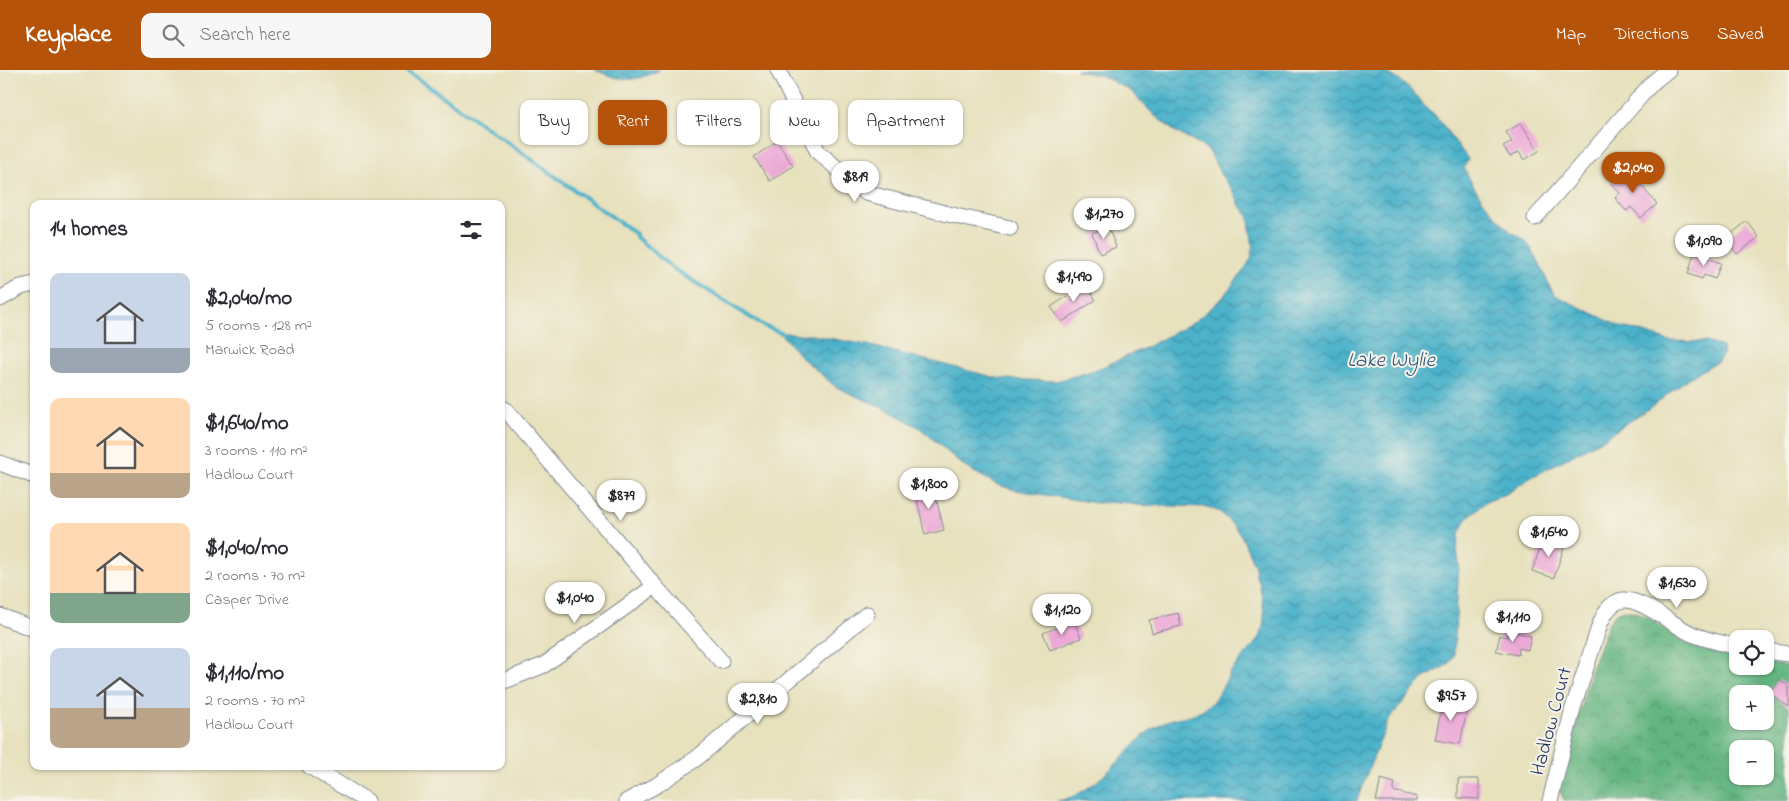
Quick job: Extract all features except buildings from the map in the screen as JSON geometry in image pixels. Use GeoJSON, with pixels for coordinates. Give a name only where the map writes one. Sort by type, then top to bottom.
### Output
{"type":"FeatureCollection","features":[{"type":"Feature","properties":{"kind":"street"},"geometry":{"type":"LineString","coordinates":[[778,70],[818,152],[866,193],[1010,228]]}},
{"type":"Feature","properties":{"kind":"street"},"geometry":{"type":"LineString","coordinates":[[1535,218],[1652,83],[1668,70]]}},
{"type":"Feature","properties":{"kind":"street"},"geometry":{"type":"LineString","coordinates":[[0,299],[21,287],[30,285]]}},
{"type":"Feature","properties":{"kind":"street"},"geometry":{"type":"LineString","coordinates":[[505,409],[721,661]]}},
{"type":"Feature","properties":{"kind":"street"},"geometry":{"type":"LineString","coordinates":[[0,463],[30,474]]}},
{"type":"Feature","properties":{"kind":"street"},"geometry":{"type":"LineString","coordinates":[[505,680],[544,665],[655,586]]}},
{"type":"Feature","properties":{"kind":"street","name":"Hadlow Court"},"geometry":{"type":"LineString","coordinates":[[1550,801],[1573,708],[1600,624],[1610,606],[1618,601],[1631,600],[1693,634],[1729,644]]}},
{"type":"Feature","properties":{"kind":"street"},"geometry":{"type":"LineString","coordinates":[[627,801],[657,785],[697,758],[866,614]]}},
{"type":"Feature","properties":{"kind":"street"},"geometry":{"type":"LineString","coordinates":[[0,616],[30,627]]}},
{"type":"Feature","properties":{"kind":"street"},"geometry":{"type":"LineString","coordinates":[[1774,652],[1789,654]]}},
{"type":"Feature","properties":{"kind":"street"},"geometry":{"type":"LineString","coordinates":[[316,770],[367,801]]}},
{"type":"Feature","properties":{"kind":"green space"},"geometry":{"type":"Polygon","coordinates":[[[1623,610],[1632,611],[1647,617],[1674,636],[1688,643],[1729,656],[1729,675],[1774,675],[1774,664],[1789,666],[1789,801],[1565,801],[1560,792],[1560,785],[1592,666],[1609,622],[1615,614],[1623,610]]]}},
{"type":"Feature","properties":{"kind":"water"},"geometry":{"type":"Polygon","coordinates":[[[595,70],[660,70],[634,79],[621,79],[595,70]]]}},
{"type":"Feature","properties":{"kind":"water","name":"Lake Wylie"},"geometry":{"type":"Polygon","coordinates":[[[1076,70],[1383,70],[1399,80],[1435,115],[1468,159],[1464,168],[1479,195],[1512,233],[1520,236],[1526,242],[1555,295],[1621,327],[1669,341],[1706,342],[1722,347],[1723,355],[1718,361],[1687,379],[1653,406],[1603,439],[1530,478],[1506,494],[1486,502],[1469,516],[1460,531],[1457,549],[1459,564],[1454,654],[1449,664],[1423,679],[1389,719],[1357,801],[1057,801],[1069,798],[1092,785],[1111,769],[1141,738],[1157,726],[1166,721],[1193,714],[1213,702],[1232,670],[1256,642],[1262,630],[1263,606],[1255,567],[1241,535],[1220,512],[1208,507],[1135,505],[1122,502],[1096,503],[1015,490],[998,485],[965,467],[920,428],[892,412],[836,387],[802,358],[779,332],[812,335],[867,345],[1001,379],[1057,381],[1098,369],[1145,348],[1194,322],[1212,307],[1223,297],[1251,259],[1253,246],[1248,215],[1239,204],[1234,192],[1205,148],[1174,131],[1154,115],[1131,91],[1102,76],[1076,70]]]}},
{"type":"Feature","properties":{"kind":"waterway"},"geometry":{"type":"LineString","coordinates":[[406,70],[636,234],[636,237],[671,267],[764,326],[786,335]]}}]}
